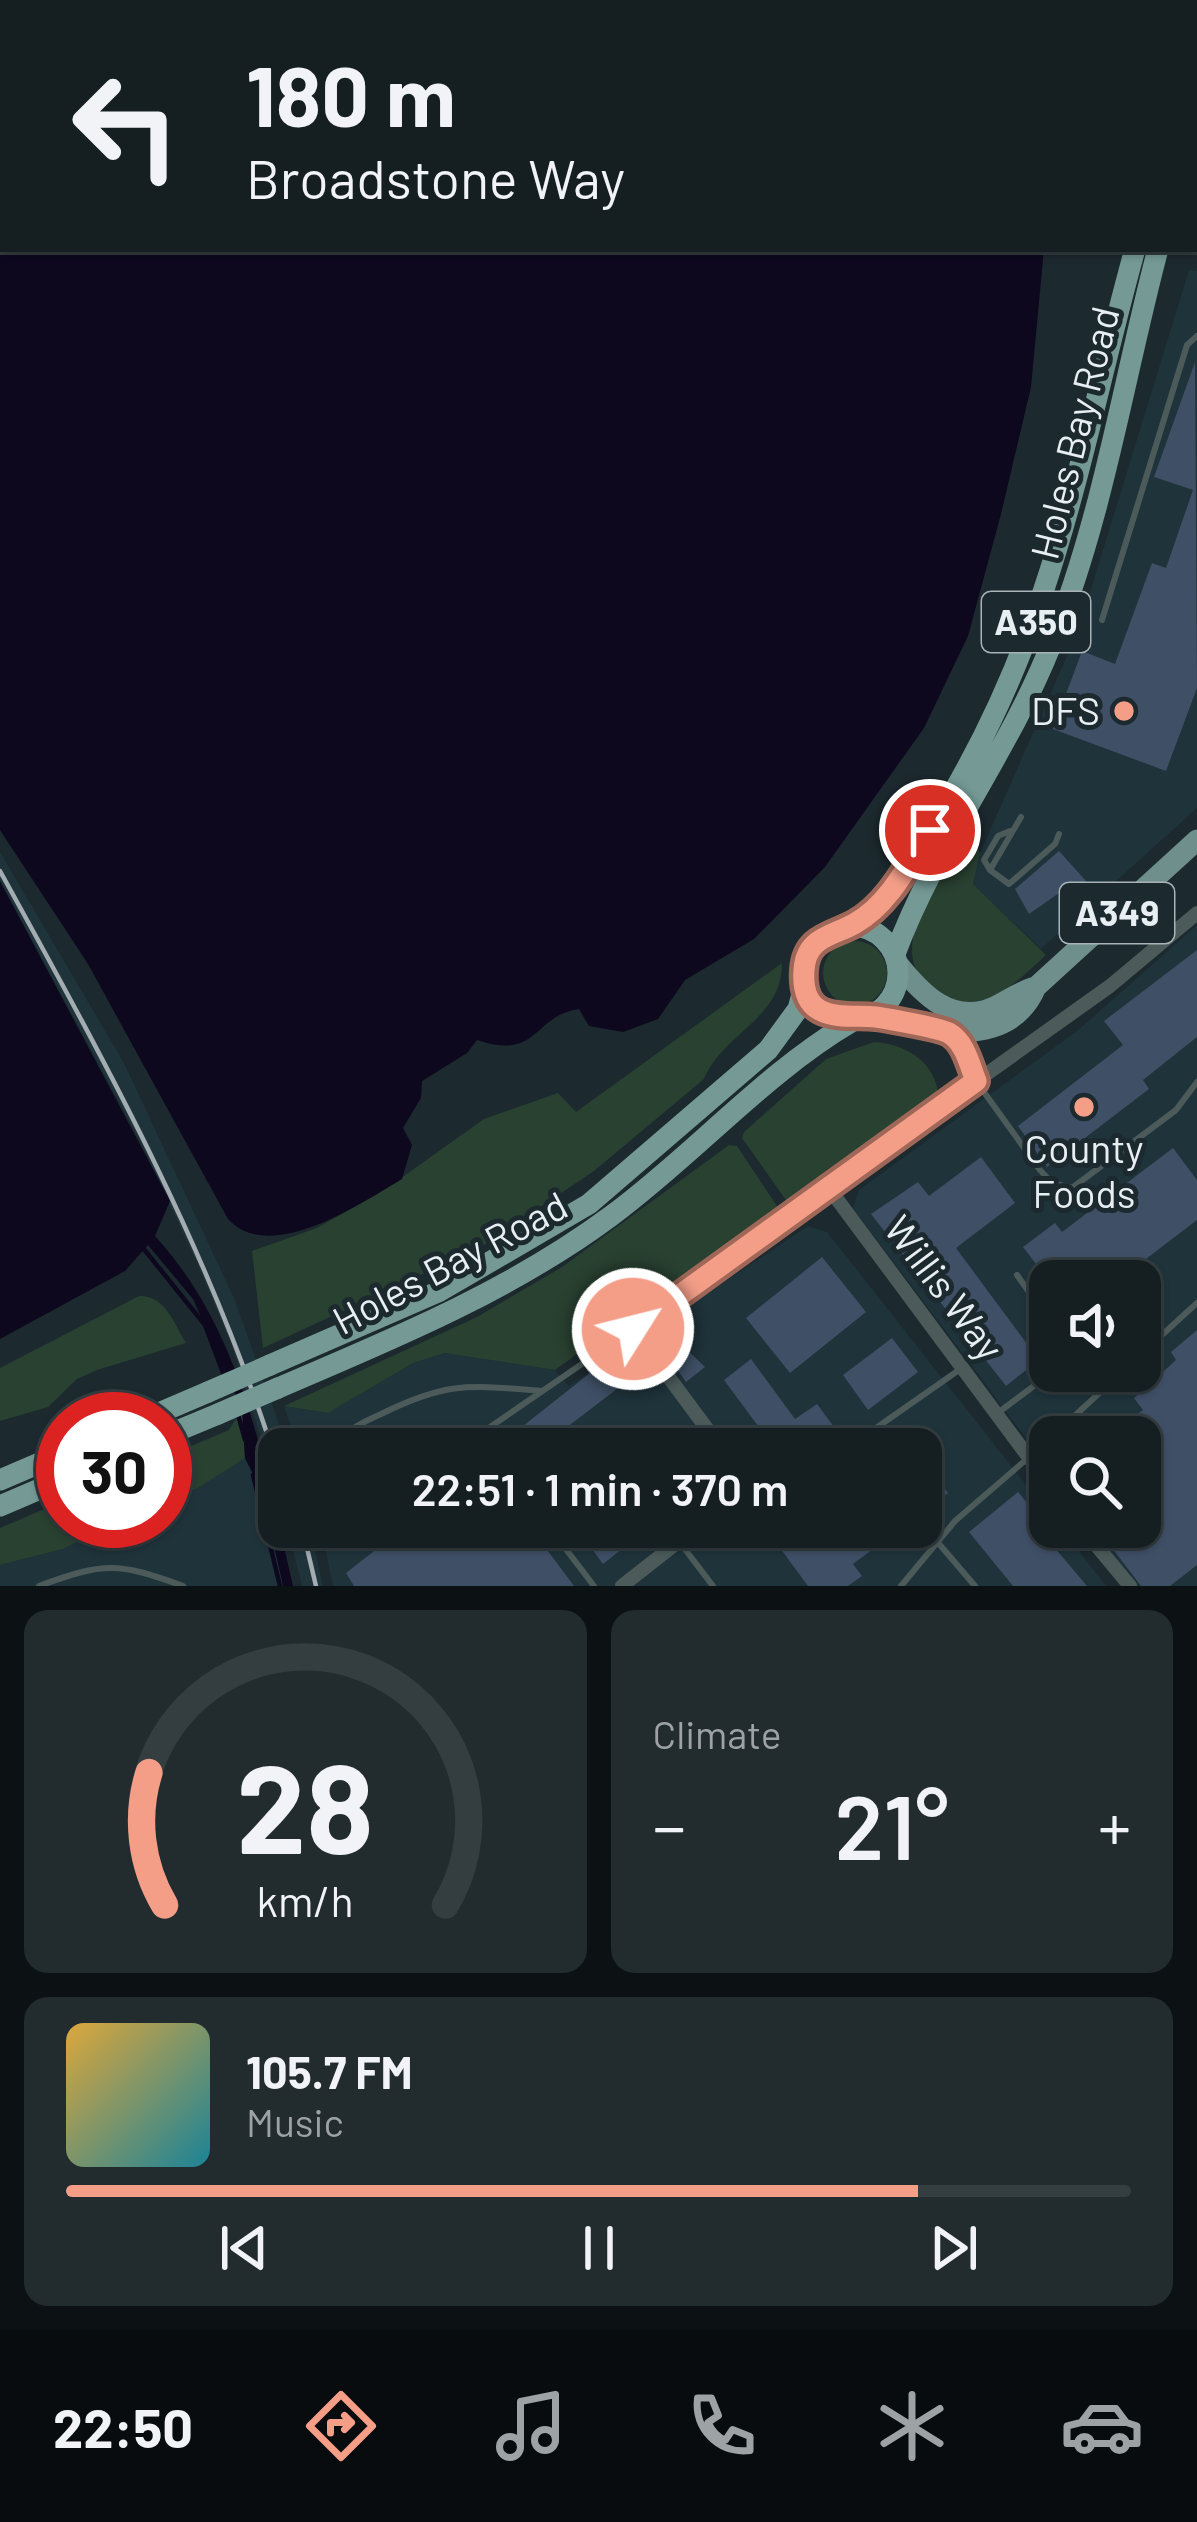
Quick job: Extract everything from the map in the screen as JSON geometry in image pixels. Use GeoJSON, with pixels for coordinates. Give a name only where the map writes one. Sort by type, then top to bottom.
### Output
{"type":"FeatureCollection","features":[{"type":"Feature","properties":{"kind":"highway","name":"Holes Bay Road"},"geometry":{"type":"LineString","coordinates":[[851,926],[901,878],[965,772],[1018,668],[1062,544],[1135,252]]}},
{"type":"Feature","properties":{"kind":"highway","name":"Holes Bay Road"},"geometry":{"type":"LineString","coordinates":[[896,959],[930,877],[1019,720],[1064,614],[1103,484],[1157,252]]}},
{"type":"Feature","properties":{"kind":"highway"},"geometry":{"type":"LineString","coordinates":[[851,926],[877,934],[896,959],[893,995],[862,1018],[828,1014],[805,982],[806,959],[819,939],[851,926]]}},
{"type":"Feature","properties":{"kind":"highway","name":"Holes Bay Road"},"geometry":{"type":"LineString","coordinates":[[192,1399],[440,1292],[589,1204],[768,1050],[798,1009],[805,982]]}},
{"type":"Feature","properties":{"kind":"highway","name":"Holes Bay Road"},"geometry":{"type":"LineString","coordinates":[[192,1425],[454,1310],[563,1250],[653,1184],[803,1051],[862,1018]]}},
{"type":"Feature","properties":{"kind":"highway"},"geometry":{"type":"LineString","coordinates":[[0,1480],[36,1465]]}},
{"type":"Feature","properties":{"kind":"highway"},"geometry":{"type":"LineString","coordinates":[[0,1506],[36,1491]]}},
{"type":"Feature","properties":{"kind":"main road","name":"A349"},"geometry":{"type":"LineString","coordinates":[[896,959],[924,994],[954,1011],[986,1010],[1036,987],[1197,840]]}},
{"type":"Feature","properties":{"kind":"main road","name":"A349"},"geometry":{"type":"LineString","coordinates":[[862,1018],[969,1032],[1011,1019],[1028,1006],[1036,987]]}},
{"type":"Feature","properties":{"kind":"street"},"geometry":{"type":"LineString","coordinates":[[706,1428],[633,1329],[1110,986],[1197,913]]}},
{"type":"Feature","properties":{"kind":"street"},"geometry":{"type":"LineString","coordinates":[[949,1032],[964,1050],[976,1081]]}},
{"type":"Feature","properties":{"kind":"street","name":"Willis Way"},"geometry":{"type":"LineString","coordinates":[[828,1187],[1029,1458]]}},
{"type":"Feature","properties":{"kind":"street"},"geometry":{"type":"LineString","coordinates":[[622,1586],[671,1548]]}},
{"type":"Feature","properties":{"kind":"street"},"geometry":{"type":"LineString","coordinates":[[1098,1548],[1130,1586]]}},
{"type":"Feature","properties":{"kind":"lane"},"geometry":{"type":"LineString","coordinates":[[1102,620],[1187,345],[1197,336]]}},
{"type":"Feature","properties":{"kind":"lane"},"geometry":{"type":"LineString","coordinates":[[1021,817],[989,870],[1009,884],[1055,844],[1059,834]]}},
{"type":"Feature","properties":{"kind":"lane"},"geometry":{"type":"LineString","coordinates":[[976,1081],[1040,1170],[1061,1188],[1072,1188],[1176,1110],[1197,1082]]}},
{"type":"Feature","properties":{"kind":"lane"},"geometry":{"type":"LineString","coordinates":[[1017,1275],[1029,1292]]}},
{"type":"Feature","properties":{"kind":"lane"},"geometry":{"type":"LineString","coordinates":[[1161,1336],[1197,1304]]}},
{"type":"Feature","properties":{"kind":"lane"},"geometry":{"type":"LineString","coordinates":[[488,1428],[633,1329]]}},
{"type":"Feature","properties":{"kind":"lane"},"geometry":{"type":"LineString","coordinates":[[876,1428],[962,1368]]}},
{"type":"Feature","properties":{"kind":"lane"},"geometry":{"type":"LineString","coordinates":[[356,1428],[429,1389],[478,1386],[542,1391]]}},
{"type":"Feature","properties":{"kind":"lane"},"geometry":{"type":"LineString","coordinates":[[997,1414],[1029,1390]]}},
{"type":"Feature","properties":{"kind":"lane"},"geometry":{"type":"LineString","coordinates":[[1075,1416],[1100,1392]]}},
{"type":"Feature","properties":{"kind":"lane"},"geometry":{"type":"LineString","coordinates":[[942,1542],[955,1521],[1029,1458]]}},
{"type":"Feature","properties":{"kind":"lane"},"geometry":{"type":"LineString","coordinates":[[942,1547],[975,1586]]}},
{"type":"Feature","properties":{"kind":"lane"},"geometry":{"type":"LineString","coordinates":[[565,1548],[594,1586]]}},
{"type":"Feature","properties":{"kind":"lane"},"geometry":{"type":"LineString","coordinates":[[684,1548],[713,1586]]}},
{"type":"Feature","properties":{"kind":"lane"},"geometry":{"type":"LineString","coordinates":[[901,1586],[937,1548]]}},
{"type":"Feature","properties":{"kind":"lane"},"geometry":{"type":"LineString","coordinates":[[39,1586],[80,1570],[123,1564],[183,1586]]}},
{"type":"Feature","properties":{"kind":"shaded area"},"geometry":{"type":"Polygon","coordinates":[[[0,252],[1044,252],[1031,387],[968,636],[924,728],[825,867],[754,939],[685,980],[658,1019],[623,1032],[589,1026],[579,1009],[512,1045],[477,1040],[467,1053],[422,1081],[421,1098],[403,1128],[412,1145],[402,1179],[340,1215],[315,1226],[267,1236],[246,1232],[228,1219],[88,964],[0,830],[0,252]]]}},
{"type":"Feature","properties":{"kind":"shaded area"},"geometry":{"type":"Polygon","coordinates":[[[1189,270],[1197,271],[1197,808],[1041,949],[973,884],[980,853],[1078,631],[1189,270]]]}},
{"type":"Feature","properties":{"kind":"shaded area"},"geometry":{"type":"Polygon","coordinates":[[[0,852],[124,1063],[234,1298],[280,1428],[258,1429],[233,1349],[141,1143],[0,881],[0,852]]]}},
{"type":"Feature","properties":{"kind":"shaded area"},"geometry":{"type":"Polygon","coordinates":[[[0,881],[170,1201],[155,1236],[210,1314],[230,1356],[258,1440],[258,1484],[245,1458],[242,1409],[193,1299],[148,1245],[125,1271],[0,1339],[0,881]]]}},
{"type":"Feature","properties":{"kind":"shaded area"},"geometry":{"type":"Polygon","coordinates":[[[1197,925],[1197,1586],[1137,1586],[1108,1548],[1161,1548],[1161,1416],[1029,1416],[1029,1442],[853,1208],[859,1190],[1077,1031],[1197,925]]]}},
{"type":"Feature","properties":{"kind":"shaded area"},"geometry":{"type":"Polygon","coordinates":[[[808,1226],[827,1232],[1029,1488],[1029,1548],[1076,1548],[1106,1586],[333,1586],[325,1548],[942,1548],[942,1428],[292,1428],[284,1406],[328,1413],[413,1363],[445,1353],[555,1370],[569,1386],[808,1226]]]}},
{"type":"Feature","properties":{"kind":"shaded area"},"geometry":{"type":"Polygon","coordinates":[[[245,1458],[258,1484],[258,1548],[275,1548],[283,1586],[0,1586],[0,1565],[65,1548],[192,1548],[192,1490],[245,1458]]]}},
{"type":"Feature","properties":{"kind":"shaded area"},"geometry":{"type":"Polygon","coordinates":[[[275,1548],[284,1548],[293,1586],[283,1586],[275,1548]]]}},
{"type":"Feature","properties":{"kind":"shaded area"},"geometry":{"type":"Polygon","coordinates":[[[292,1548],[315,1548],[323,1586],[302,1586],[292,1548]]]}},
{"type":"Feature","properties":{"kind":"green space"},"geometry":{"type":"Polygon","coordinates":[[[967,830],[980,853],[973,884],[1046,955],[1008,988],[966,1002],[926,981],[916,968],[912,950],[924,903],[967,830]]]}},
{"type":"Feature","properties":{"kind":"green space"},"geometry":{"type":"Polygon","coordinates":[[[855,941],[877,951],[887,973],[877,995],[855,1005],[833,995],[823,973],[833,951],[855,941]]]}},
{"type":"Feature","properties":{"kind":"green space"},"geometry":{"type":"Polygon","coordinates":[[[782,963],[773,998],[724,1049],[704,1079],[594,1171],[481,1247],[263,1348],[252,1251],[317,1228],[387,1188],[484,1119],[558,1093],[576,1112],[782,963]]]}},
{"type":"Feature","properties":{"kind":"green space"},"geometry":{"type":"Polygon","coordinates":[[[874,1042],[915,1055],[930,1070],[938,1091],[929,1105],[788,1203],[742,1138],[744,1132],[826,1059],[874,1042]]]}},
{"type":"Feature","properties":{"kind":"green space"},"geometry":{"type":"Polygon","coordinates":[[[729,1145],[737,1146],[779,1209],[555,1370],[445,1353],[413,1363],[328,1413],[284,1406],[477,1317],[562,1267],[729,1145]]]}},
{"type":"Feature","properties":{"kind":"green space"},"geometry":{"type":"Polygon","coordinates":[[[139,1296],[162,1305],[186,1343],[97,1370],[64,1392],[36,1392],[36,1410],[0,1421],[0,1368],[139,1296]]]}},
{"type":"Feature","properties":{"kind":"green space"},"geometry":{"type":"Polygon","coordinates":[[[242,1409],[245,1458],[192,1490],[192,1446],[229,1430],[242,1409]]]}},
{"type":"Feature","properties":{"kind":"green space"},"geometry":{"type":"Polygon","coordinates":[[[36,1513],[36,1548],[65,1548],[0,1565],[0,1528],[36,1513]]]}},
{"type":"Feature","properties":{"kind":"building"},"geometry":{"type":"Polygon","coordinates":[[[1195,362],[1197,688],[1166,771],[1053,729],[1082,651],[1115,664],[1152,563],[1166,568],[1193,490],[1154,477],[1195,362]]]}},
{"type":"Feature","properties":{"kind":"building"},"geometry":{"type":"Polygon","coordinates":[[[1059,851],[1086,881],[1029,914],[1015,889],[1059,851]]]}},
{"type":"Feature","properties":{"kind":"building"},"geometry":{"type":"Polygon","coordinates":[[[1197,950],[1197,1037],[1143,1080],[1149,1089],[1047,1167],[1018,1126],[1123,1045],[1104,1021],[1197,950]]]}},
{"type":"Feature","properties":{"kind":"building"},"geometry":{"type":"Polygon","coordinates":[[[1173,1148],[1197,1180],[1197,1220],[1145,1260],[1033,1260],[1023,1247],[1055,1223],[1062,1232],[1173,1148]]]}},
{"type":"Feature","properties":{"kind":"building"},"geometry":{"type":"Polygon","coordinates":[[[981,1157],[1015,1203],[956,1248],[1029,1347],[1029,1368],[1006,1386],[871,1214],[918,1182],[929,1196],[981,1157]]]}},
{"type":"Feature","properties":{"kind":"building"},"geometry":{"type":"Polygon","coordinates":[[[822,1257],[866,1312],[790,1373],[746,1318],[822,1257]]]}},
{"type":"Feature","properties":{"kind":"building"},"geometry":{"type":"Polygon","coordinates":[[[1197,1330],[1197,1565],[1170,1586],[1141,1586],[1112,1548],[1161,1548],[1161,1416],[1135,1416],[1143,1410],[1134,1398],[1141,1392],[1161,1392],[1161,1374],[1176,1360],[1171,1352],[1197,1330]]]}},
{"type":"Feature","properties":{"kind":"building"},"geometry":{"type":"Polygon","coordinates":[[[892,1338],[918,1372],[868,1410],[843,1375],[892,1338]]]}},
{"type":"Feature","properties":{"kind":"building"},"geometry":{"type":"Polygon","coordinates":[[[678,1341],[705,1367],[686,1382],[664,1351],[678,1341]]]}},
{"type":"Feature","properties":{"kind":"building"},"geometry":{"type":"Polygon","coordinates":[[[751,1359],[795,1419],[817,1404],[835,1428],[759,1428],[724,1380],[751,1359]]]}},
{"type":"Feature","properties":{"kind":"building"},"geometry":{"type":"Polygon","coordinates":[[[604,1362],[622,1385],[566,1428],[520,1428],[604,1362]]]}},
{"type":"Feature","properties":{"kind":"building"},"geometry":{"type":"Polygon","coordinates":[[[1018,1492],[1029,1505],[1029,1548],[1055,1548],[1087,1586],[1013,1586],[969,1532],[1018,1492]]]}},
{"type":"Feature","properties":{"kind":"building"},"geometry":{"type":"Polygon","coordinates":[[[378,1548],[546,1548],[574,1586],[354,1586],[346,1573],[378,1548]]]}},
{"type":"Feature","properties":{"kind":"building"},"geometry":{"type":"Polygon","coordinates":[[[591,1548],[623,1548],[603,1564],[591,1548]]]}},
{"type":"Feature","properties":{"kind":"building"},"geometry":{"type":"Polygon","coordinates":[[[780,1548],[874,1548],[853,1564],[862,1576],[848,1586],[808,1586],[780,1548]]]}},
{"type":"Feature","properties":{"kind":"waterway"},"geometry":{"type":"LineString","coordinates":[[143,1248],[205,1325],[225,1378]]}},
{"type":"Feature","properties":{"kind":"waterway"},"geometry":{"type":"LineString","coordinates":[[237,1411],[245,1440]]}},
{"type":"Feature","properties":{"kind":"waterway"},"geometry":{"type":"LineString","coordinates":[[253,1475],[280,1586]]}},
{"type":"Feature","properties":{"kind":"railway"},"geometry":{"type":"LineString","coordinates":[[0,871],[155,1164],[223,1315],[265,1428]]}},
{"type":"Feature","properties":{"kind":"railway"},"geometry":{"type":"LineString","coordinates":[[307,1548],[316,1586]]}},
{"type":"Feature","properties":{"kind":"place","name":"DFS"},"geometry":{"type":"Point","coordinates":[1124,711]}},
{"type":"Feature","properties":{"kind":"place","name":"County Foods"},"geometry":{"type":"Point","coordinates":[1084,1107]}},
{"type":"Feature","properties":{"kind":"route"},"geometry":{"type":"LineString","coordinates":[[633,1329],[976,1081],[964,1050],[949,1032],[872,1016],[840,1019],[817,1006],[805,982],[811,948],[828,932],[851,926],[885,896],[930,830]]}}]}
